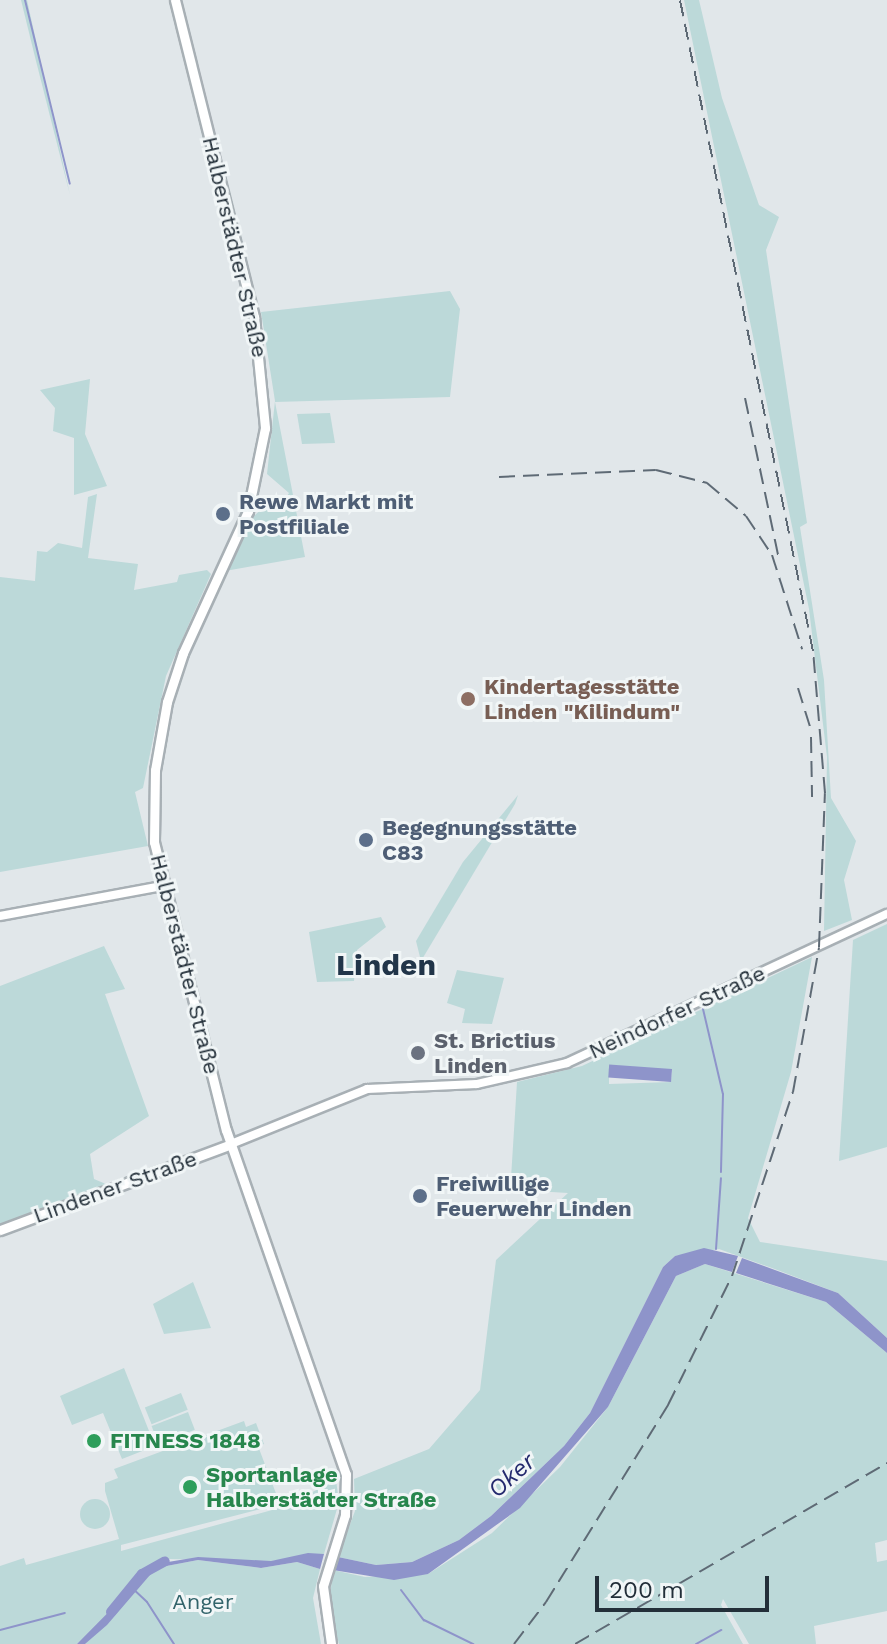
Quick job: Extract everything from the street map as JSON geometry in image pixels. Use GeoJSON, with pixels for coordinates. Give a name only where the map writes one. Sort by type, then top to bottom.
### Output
{"type":"FeatureCollection","features":[{"type":"Feature","properties":{"kind":"main road","name":"Halberstädter Straße"},"geometry":{"type":"LineString","coordinates":[[175,0],[254,315],[265,428],[248,511],[183,653],[162,723],[153,822],[162,886],[231,1144],[342,1460],[345,1515],[323,1586],[331,1644]]}},
{"type":"Feature","properties":{"kind":"main road","name":"Lindener Straße"},"geometry":{"type":"LineString","coordinates":[[0,1230],[231,1144]]}},
{"type":"Feature","properties":{"kind":"street"},"geometry":{"type":"LineString","coordinates":[[0,916],[162,886]]}},
{"type":"Feature","properties":{"kind":"street","name":"Neindorfer Straße"},"geometry":{"type":"LineString","coordinates":[[231,1144],[367,1089],[477,1084],[567,1063],[887,914]]}},
{"type":"Feature","properties":{"kind":"green space"},"geometry":{"type":"Polygon","coordinates":[[[21,0],[27,0],[70,195],[35,57],[21,0]]]}},
{"type":"Feature","properties":{"kind":"green space"},"geometry":{"type":"Polygon","coordinates":[[[684,0],[699,0],[722,98],[759,205],[779,217],[766,250],[807,523],[800,527],[824,680],[831,798],[856,841],[844,880],[852,920],[824,931],[827,757],[809,609],[684,0]]]}},
{"type":"Feature","properties":{"kind":"green space"},"geometry":{"type":"Polygon","coordinates":[[[450,291],[460,309],[450,397],[275,402],[305,557],[225,571],[254,516],[266,505],[281,505],[289,493],[267,474],[275,401],[261,312],[450,291]]]}},
{"type":"Feature","properties":{"kind":"green space"},"geometry":{"type":"Polygon","coordinates":[[[90,379],[85,434],[107,486],[74,495],[74,438],[53,431],[55,408],[40,390],[90,379]]]}},
{"type":"Feature","properties":{"kind":"green space"},"geometry":{"type":"Polygon","coordinates":[[[330,413],[335,443],[302,444],[297,414],[330,413]]]}},
{"type":"Feature","properties":{"kind":"green space"},"geometry":{"type":"Polygon","coordinates":[[[97,494],[88,558],[138,564],[134,590],[177,582],[179,575],[207,570],[211,574],[166,676],[143,788],[135,792],[148,846],[0,872],[0,577],[35,581],[37,551],[47,552],[58,543],[82,548],[88,497],[97,494]]]}},
{"type":"Feature","properties":{"kind":"green space"},"geometry":{"type":"Polygon","coordinates":[[[518,795],[421,961],[416,941],[463,862],[518,795]]]}},
{"type":"Feature","properties":{"kind":"green space"},"geometry":{"type":"Polygon","coordinates":[[[381,917],[386,927],[357,950],[354,981],[317,982],[309,932],[381,917]]]}},
{"type":"Feature","properties":{"kind":"green space"},"geometry":{"type":"Polygon","coordinates":[[[887,924],[887,1147],[839,1161],[853,940],[887,924]]]}},
{"type":"Feature","properties":{"kind":"green space"},"geometry":{"type":"Polygon","coordinates":[[[104,946],[125,989],[105,994],[149,1116],[90,1154],[94,1179],[113,1187],[0,1230],[0,986],[104,946]]]}},
{"type":"Feature","properties":{"kind":"green space"},"geometry":{"type":"Polygon","coordinates":[[[812,957],[791,1072],[748,1218],[760,1242],[887,1261],[887,1338],[838,1293],[719,1249],[675,1256],[663,1267],[590,1413],[564,1446],[491,1516],[459,1540],[412,1562],[376,1565],[338,1557],[355,1511],[354,1479],[429,1449],[480,1390],[496,1260],[568,1193],[519,1190],[519,1179],[511,1178],[517,1082],[582,1066],[812,957]],[[672,1069],[609,1070],[609,1084],[671,1082],[672,1069]]]}},
{"type":"Feature","properties":{"kind":"green space"},"geometry":{"type":"Polygon","coordinates":[[[457,970],[504,978],[492,1024],[462,1023],[465,1009],[447,1003],[457,970]]]}},
{"type":"Feature","properties":{"kind":"green space"},"geometry":{"type":"Polygon","coordinates":[[[705,1264],[826,1302],[887,1353],[887,1540],[875,1543],[877,1562],[887,1560],[887,1611],[814,1626],[816,1644],[749,1644],[723,1599],[721,1605],[743,1644],[339,1644],[329,1605],[333,1570],[365,1577],[428,1574],[492,1533],[560,1467],[608,1407],[676,1276],[705,1264]]]}},
{"type":"Feature","properties":{"kind":"green space"},"geometry":{"type":"Polygon","coordinates":[[[193,1282],[211,1328],[164,1334],[153,1304],[193,1282]]]}},
{"type":"Feature","properties":{"kind":"green space"},"geometry":{"type":"Polygon","coordinates":[[[124,1368],[155,1446],[122,1459],[103,1413],[72,1425],[60,1396],[124,1368]]]}},
{"type":"Feature","properties":{"kind":"green space"},"geometry":{"type":"Polygon","coordinates":[[[181,1393],[188,1410],[152,1424],[145,1408],[181,1393]]]}},
{"type":"Feature","properties":{"kind":"green space"},"geometry":{"type":"Polygon","coordinates":[[[188,1412],[195,1430],[158,1444],[152,1426],[188,1412]]]}},
{"type":"Feature","properties":{"kind":"green space"},"geometry":{"type":"Polygon","coordinates":[[[244,1421],[246,1427],[256,1423],[264,1444],[258,1446],[280,1504],[121,1545],[121,1551],[283,1507],[336,1480],[339,1502],[324,1554],[271,1561],[168,1559],[132,1584],[102,1622],[77,1644],[0,1644],[0,1566],[24,1558],[26,1565],[119,1539],[105,1491],[105,1483],[118,1478],[114,1469],[244,1421]]]}},
{"type":"Feature","properties":{"kind":"green space"},"geometry":{"type":"Polygon","coordinates":[[[95,1499],[106,1503],[110,1514],[106,1525],[95,1529],[84,1525],[80,1514],[84,1503],[95,1499]]]}},
{"type":"Feature","properties":{"kind":"green space","name":"Anger"},"geometry":{"type":"Polygon","coordinates":[[[198,1560],[261,1568],[297,1562],[320,1569],[313,1598],[321,1644],[85,1644],[156,1568],[198,1560]]]}},
{"type":"Feature","properties":{"kind":"water"},"geometry":{"type":"Polygon","coordinates":[[[609,1065],[672,1069],[671,1082],[608,1078],[609,1065]]]}},
{"type":"Feature","properties":{"kind":"water"},"geometry":{"type":"Polygon","coordinates":[[[704,1248],[738,1256],[732,1272],[705,1264],[676,1276],[608,1407],[520,1508],[428,1574],[394,1580],[333,1570],[338,1557],[376,1565],[412,1562],[459,1540],[491,1516],[564,1446],[590,1413],[663,1267],[675,1256],[704,1248]]]}},
{"type":"Feature","properties":{"kind":"water"},"geometry":{"type":"Polygon","coordinates":[[[742,1258],[838,1293],[887,1338],[887,1353],[826,1302],[736,1273],[742,1258]]]}},
{"type":"Feature","properties":{"kind":"water"},"geometry":{"type":"Polygon","coordinates":[[[308,1553],[324,1554],[320,1569],[297,1562],[261,1568],[198,1560],[156,1568],[107,1625],[85,1644],[77,1644],[156,1564],[198,1557],[271,1561],[308,1553]]]}},
{"type":"Feature","properties":{"kind":"waterway"},"geometry":{"type":"LineString","coordinates":[[25,0],[70,184]]}},
{"type":"Feature","properties":{"kind":"waterway"},"geometry":{"type":"LineString","coordinates":[[703,1009],[723,1094],[721,1172]]}},
{"type":"Feature","properties":{"kind":"waterway"},"geometry":{"type":"LineString","coordinates":[[716,1249],[721,1178]]}},
{"type":"Feature","properties":{"kind":"waterway","name":"Oker"},"geometry":{"type":"LineString","coordinates":[[111,1612],[142,1574],[165,1561]]}},
{"type":"Feature","properties":{"kind":"waterway"},"geometry":{"type":"LineString","coordinates":[[130,1586],[147,1602],[174,1644]]}},
{"type":"Feature","properties":{"kind":"waterway"},"geometry":{"type":"LineString","coordinates":[[401,1590],[424,1620],[473,1644]]}},
{"type":"Feature","properties":{"kind":"waterway"},"geometry":{"type":"LineString","coordinates":[[0,1630],[65,1613]]}},
{"type":"Feature","properties":{"kind":"waterway"},"geometry":{"type":"LineString","coordinates":[[696,1644],[721,1630]]}},
{"type":"Feature","properties":{"kind":"railway"},"geometry":{"type":"LineString","coordinates":[[514,1644],[546,1602],[668,1405],[732,1276],[793,1092],[819,947],[825,793],[813,651],[680,0]]}},
{"type":"Feature","properties":{"kind":"railway"},"geometry":{"type":"LineString","coordinates":[[745,398],[779,559]]}},
{"type":"Feature","properties":{"kind":"railway"},"geometry":{"type":"LineString","coordinates":[[499,477],[656,470],[707,483],[746,516],[772,555],[802,649]]}},
{"type":"Feature","properties":{"kind":"railway"},"geometry":{"type":"LineString","coordinates":[[798,688],[811,730]]}},
{"type":"Feature","properties":{"kind":"railway"},"geometry":{"type":"LineString","coordinates":[[811,737],[812,797]]}},
{"type":"Feature","properties":{"kind":"railway"},"geometry":{"type":"LineString","coordinates":[[575,1644],[887,1463]]}},
{"type":"Feature","properties":{"kind":"place","name":"Rewe Markt mit Postfiliale"},"geometry":{"type":"Point","coordinates":[223,514]}},
{"type":"Feature","properties":{"kind":"place","name":"Kindertagesstätte Linden \"Kilindum\""},"geometry":{"type":"Point","coordinates":[468,699]}},
{"type":"Feature","properties":{"kind":"place","name":"Begegnungsstätte C83"},"geometry":{"type":"Point","coordinates":[366,840]}},
{"type":"Feature","properties":{"kind":"place","name":"St. Brictius Linden"},"geometry":{"type":"Point","coordinates":[418,1053]}},
{"type":"Feature","properties":{"kind":"place","name":"Freiwillige Feuerwehr Linden"},"geometry":{"type":"Point","coordinates":[420,1196]}},
{"type":"Feature","properties":{"kind":"place","name":"FITNESS 1848"},"geometry":{"type":"Point","coordinates":[94,1441]}},
{"type":"Feature","properties":{"kind":"place","name":"Sportanlage Halberstädter Straße"},"geometry":{"type":"Point","coordinates":[190,1487]}},
{"type":"Feature","properties":{"kind":"district","name":"Linden"},"geometry":{"type":"Point","coordinates":[386,965]}}]}
